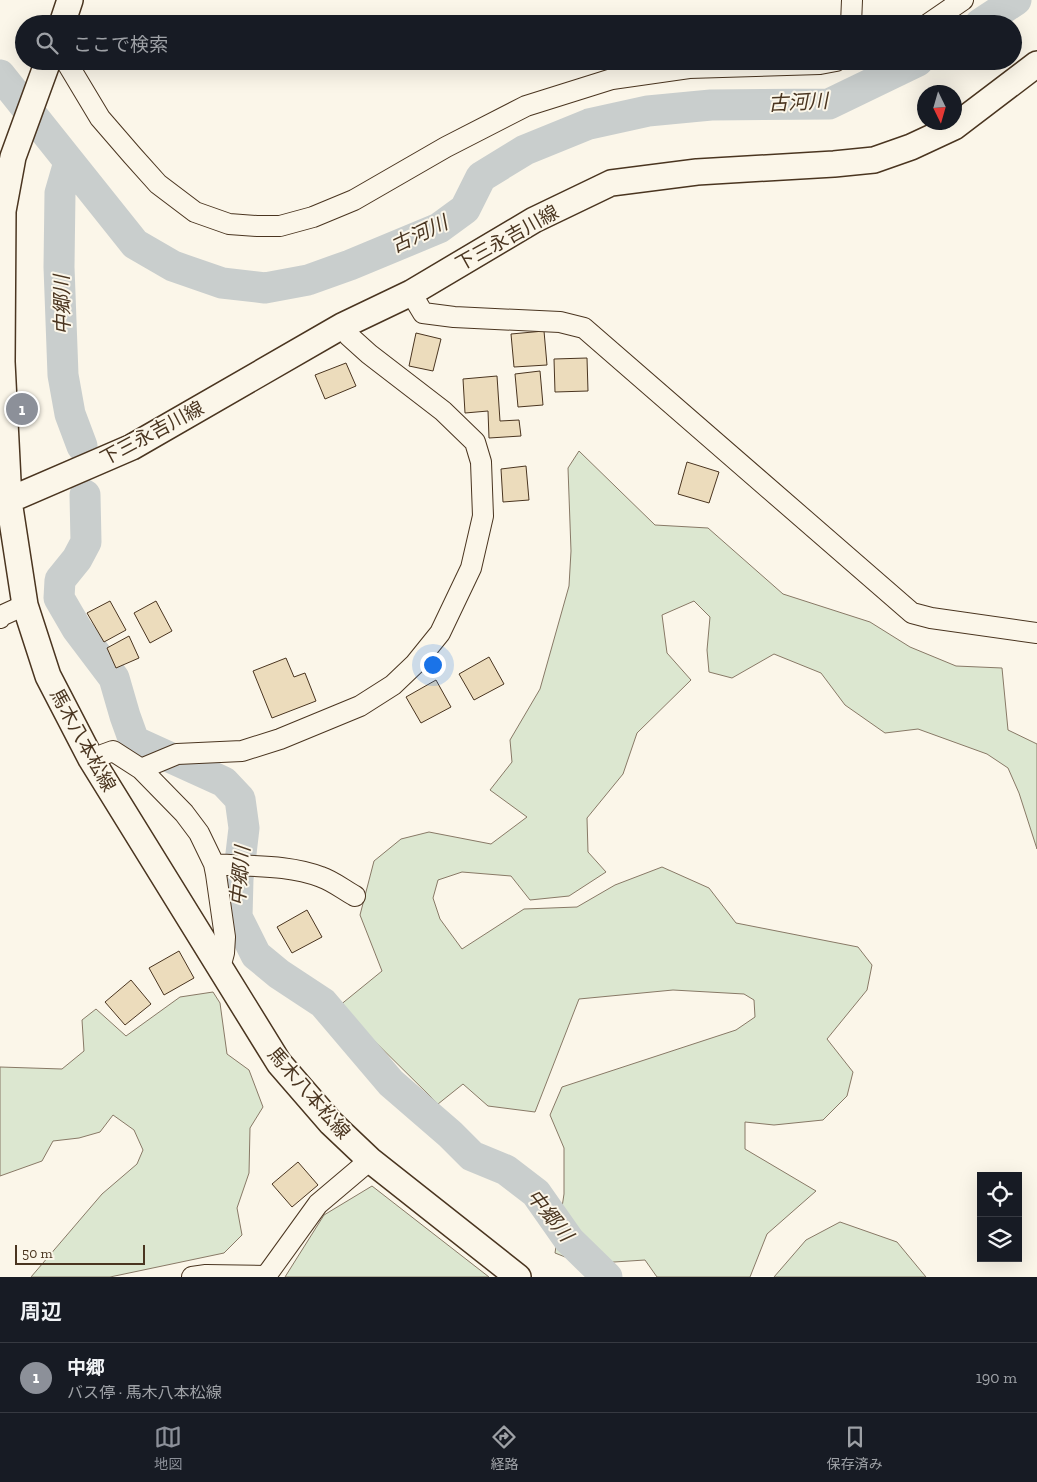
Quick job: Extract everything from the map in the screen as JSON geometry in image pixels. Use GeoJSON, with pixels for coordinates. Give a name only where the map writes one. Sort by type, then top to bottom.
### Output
{"type":"FeatureCollection","features":[{"type":"Feature","properties":{"kind":"main road"},"geometry":{"type":"LineString","coordinates":[[65,15],[70,0]]}},
{"type":"Feature","properties":{"kind":"main road","name":"下三永吉川線"},"geometry":{"type":"LineString","coordinates":[[5,503],[132,447],[342,326],[411,293],[534,220],[611,183],[697,172],[874,160],[911,147],[954,127],[1037,64]]}},
{"type":"Feature","properties":{"kind":"main road","name":"馬木八本松線"},"geometry":{"type":"LineString","coordinates":[[44,70],[7,156],[3,211],[2,362],[5,503],[25,605],[48,676],[91,759],[278,1063],[331,1123],[370,1160],[518,1277]]}},
{"type":"Feature","properties":{"kind":"street"},"geometry":{"type":"LineString","coordinates":[[851,15],[852,0]]}},
{"type":"Feature","properties":{"kind":"street"},"geometry":{"type":"LineString","coordinates":[[941,15],[963,0]]}},
{"type":"Feature","properties":{"kind":"street"},"geometry":{"type":"LineString","coordinates":[[71,70],[100,118],[158,184],[196,212],[229,224],[257,226],[280,226],[313,217],[354,200],[446,147],[526,106],[612,79],[675,70]]}},
{"type":"Feature","properties":{"kind":"street"},"geometry":{"type":"LineString","coordinates":[[411,293],[423,313],[454,317],[560,322],[584,328],[912,613],[931,618],[1037,633]]}},
{"type":"Feature","properties":{"kind":"street"},"geometry":{"type":"LineString","coordinates":[[149,766],[178,754],[242,751],[280,739],[360,706],[393,685],[415,664],[440,632],[471,568],[483,516],[481,462],[475,442],[443,411],[369,354],[349,336],[342,326]]}},
{"type":"Feature","properties":{"kind":"street"},"geometry":{"type":"LineString","coordinates":[[0,618],[25,605]]}},
{"type":"Feature","properties":{"kind":"street"},"geometry":{"type":"LineString","coordinates":[[91,759],[113,750],[149,766],[199,833],[231,866],[268,866],[296,870],[322,877],[355,896]]}},
{"type":"Feature","properties":{"kind":"street"},"geometry":{"type":"LineString","coordinates":[[220,968],[224,953],[231,866]]}},
{"type":"Feature","properties":{"kind":"street"},"geometry":{"type":"LineString","coordinates":[[192,1277],[206,1275],[266,1276],[318,1204],[370,1160]]}},
{"type":"Feature","properties":{"kind":"green space"},"geometry":{"type":"Polygon","coordinates":[[[579,451],[655,525],[708,528],[783,594],[870,622],[910,647],[956,666],[1002,668],[1008,730],[1037,744],[1037,849],[1019,793],[1008,768],[987,754],[918,729],[885,733],[845,705],[821,673],[774,654],[732,678],[709,672],[707,650],[710,617],[694,601],[662,615],[667,653],[691,680],[637,733],[623,774],[587,818],[588,852],[606,872],[569,896],[530,900],[511,876],[462,872],[438,880],[433,898],[440,919],[462,949],[524,909],[577,907],[615,885],[662,867],[709,888],[736,923],[858,947],[872,965],[867,990],[827,1039],[853,1072],[847,1096],[823,1120],[774,1125],[745,1122],[745,1149],[816,1191],[767,1234],[750,1277],[657,1277],[645,1260],[583,1264],[555,1253],[564,1194],[564,1148],[550,1115],[562,1087],[736,1030],[755,1017],[754,1000],[744,994],[673,990],[579,999],[535,1112],[488,1106],[463,1084],[438,1104],[339,1006],[382,971],[360,915],[374,861],[401,839],[429,832],[491,844],[527,817],[490,790],[512,762],[510,740],[540,689],[569,586],[571,551],[568,468],[579,451]]]}},
{"type":"Feature","properties":{"kind":"green space"},"geometry":{"type":"Polygon","coordinates":[[[213,992],[220,1003],[227,1054],[249,1070],[263,1107],[250,1128],[249,1173],[237,1208],[242,1235],[224,1253],[110,1277],[31,1277],[102,1194],[137,1164],[143,1150],[134,1130],[113,1115],[100,1132],[79,1138],[53,1141],[42,1161],[0,1176],[0,1067],[62,1069],[84,1051],[82,1020],[96,1009],[126,1036],[180,997],[213,992]]]}},
{"type":"Feature","properties":{"kind":"green space"},"geometry":{"type":"Polygon","coordinates":[[[372,1186],[489,1277],[285,1277],[324,1215],[372,1186]]]}},
{"type":"Feature","properties":{"kind":"green space"},"geometry":{"type":"Polygon","coordinates":[[[840,1222],[897,1242],[926,1277],[774,1277],[806,1240],[840,1222]]]}},
{"type":"Feature","properties":{"kind":"building"},"geometry":{"type":"Polygon","coordinates":[[[544,331],[547,365],[514,367],[511,334],[544,331]]]}},
{"type":"Feature","properties":{"kind":"building"},"geometry":{"type":"Polygon","coordinates":[[[416,333],[441,339],[433,371],[409,366],[416,333]]]}},
{"type":"Feature","properties":{"kind":"building"},"geometry":{"type":"Polygon","coordinates":[[[587,358],[588,391],[555,392],[554,359],[587,358]]]}},
{"type":"Feature","properties":{"kind":"building"},"geometry":{"type":"Polygon","coordinates":[[[346,363],[356,386],[325,399],[315,375],[346,363]]]}},
{"type":"Feature","properties":{"kind":"building"},"geometry":{"type":"Polygon","coordinates":[[[540,371],[543,405],[518,407],[515,374],[540,371]]]}},
{"type":"Feature","properties":{"kind":"building"},"geometry":{"type":"Polygon","coordinates":[[[497,376],[500,421],[519,420],[521,436],[489,438],[488,411],[465,413],[463,379],[497,376]]]}},
{"type":"Feature","properties":{"kind":"building"},"geometry":{"type":"Polygon","coordinates":[[[687,462],[719,472],[709,503],[678,494],[687,462]]]}},
{"type":"Feature","properties":{"kind":"building"},"geometry":{"type":"Polygon","coordinates":[[[526,466],[529,500],[503,502],[501,469],[526,466]]]}},
{"type":"Feature","properties":{"kind":"building"},"geometry":{"type":"Polygon","coordinates":[[[110,601],[126,630],[104,642],[87,613],[110,601]]]}},
{"type":"Feature","properties":{"kind":"building"},"geometry":{"type":"Polygon","coordinates":[[[156,601],[172,631],[150,643],[134,613],[156,601]]]}},
{"type":"Feature","properties":{"kind":"building"},"geometry":{"type":"Polygon","coordinates":[[[129,636],[139,658],[116,668],[107,648],[129,636]]]}},
{"type":"Feature","properties":{"kind":"building"},"geometry":{"type":"Polygon","coordinates":[[[489,657],[504,684],[474,700],[459,674],[489,657]]]}},
{"type":"Feature","properties":{"kind":"building"},"geometry":{"type":"Polygon","coordinates":[[[286,658],[294,677],[305,673],[316,701],[272,718],[253,671],[286,658]]]}},
{"type":"Feature","properties":{"kind":"building"},"geometry":{"type":"Polygon","coordinates":[[[436,680],[451,707],[421,723],[406,697],[436,680]]]}},
{"type":"Feature","properties":{"kind":"building"},"geometry":{"type":"Polygon","coordinates":[[[307,910],[322,937],[292,953],[277,927],[307,910]]]}},
{"type":"Feature","properties":{"kind":"building"},"geometry":{"type":"Polygon","coordinates":[[[179,951],[194,978],[164,995],[149,968],[179,951]]]}},
{"type":"Feature","properties":{"kind":"building"},"geometry":{"type":"Polygon","coordinates":[[[131,980],[151,1004],[125,1025],[105,1002],[131,980]]]}},
{"type":"Feature","properties":{"kind":"building"},"geometry":{"type":"Polygon","coordinates":[[[298,1162],[318,1185],[292,1207],[272,1184],[298,1162]]]}},
{"type":"Feature","properties":{"kind":"waterway","name":"古河川"},"geometry":{"type":"LineString","coordinates":[[994,15],[1016,0]]}},
{"type":"Feature","properties":{"kind":"waterway","name":"古河川"},"geometry":{"type":"LineString","coordinates":[[0,75],[135,244],[173,266],[222,283],[265,288],[308,280],[350,265],[439,228],[465,209],[481,177],[525,150],[589,124],[648,111],[711,105],[829,104],[899,70]]}},
{"type":"Feature","properties":{"kind":"waterway","name":"中郷川"},"geometry":{"type":"LineString","coordinates":[[69,162],[60,193],[59,267],[63,375],[70,414],[82,446]]}},
{"type":"Feature","properties":{"kind":"waterway","name":"中郷川"},"geometry":{"type":"LineString","coordinates":[[85,495],[86,542],[77,559],[60,580],[59,598],[77,629],[114,678],[134,741],[224,782],[240,799],[244,828],[238,879],[237,917],[256,955],[279,974],[323,1003],[391,1083],[450,1134],[472,1156],[506,1170],[536,1193],[569,1240],[607,1277]]}},
{"type":"Feature","properties":{"kind":"place","name":"中郷"},"geometry":{"type":"Point","coordinates":[22,409]}}]}
